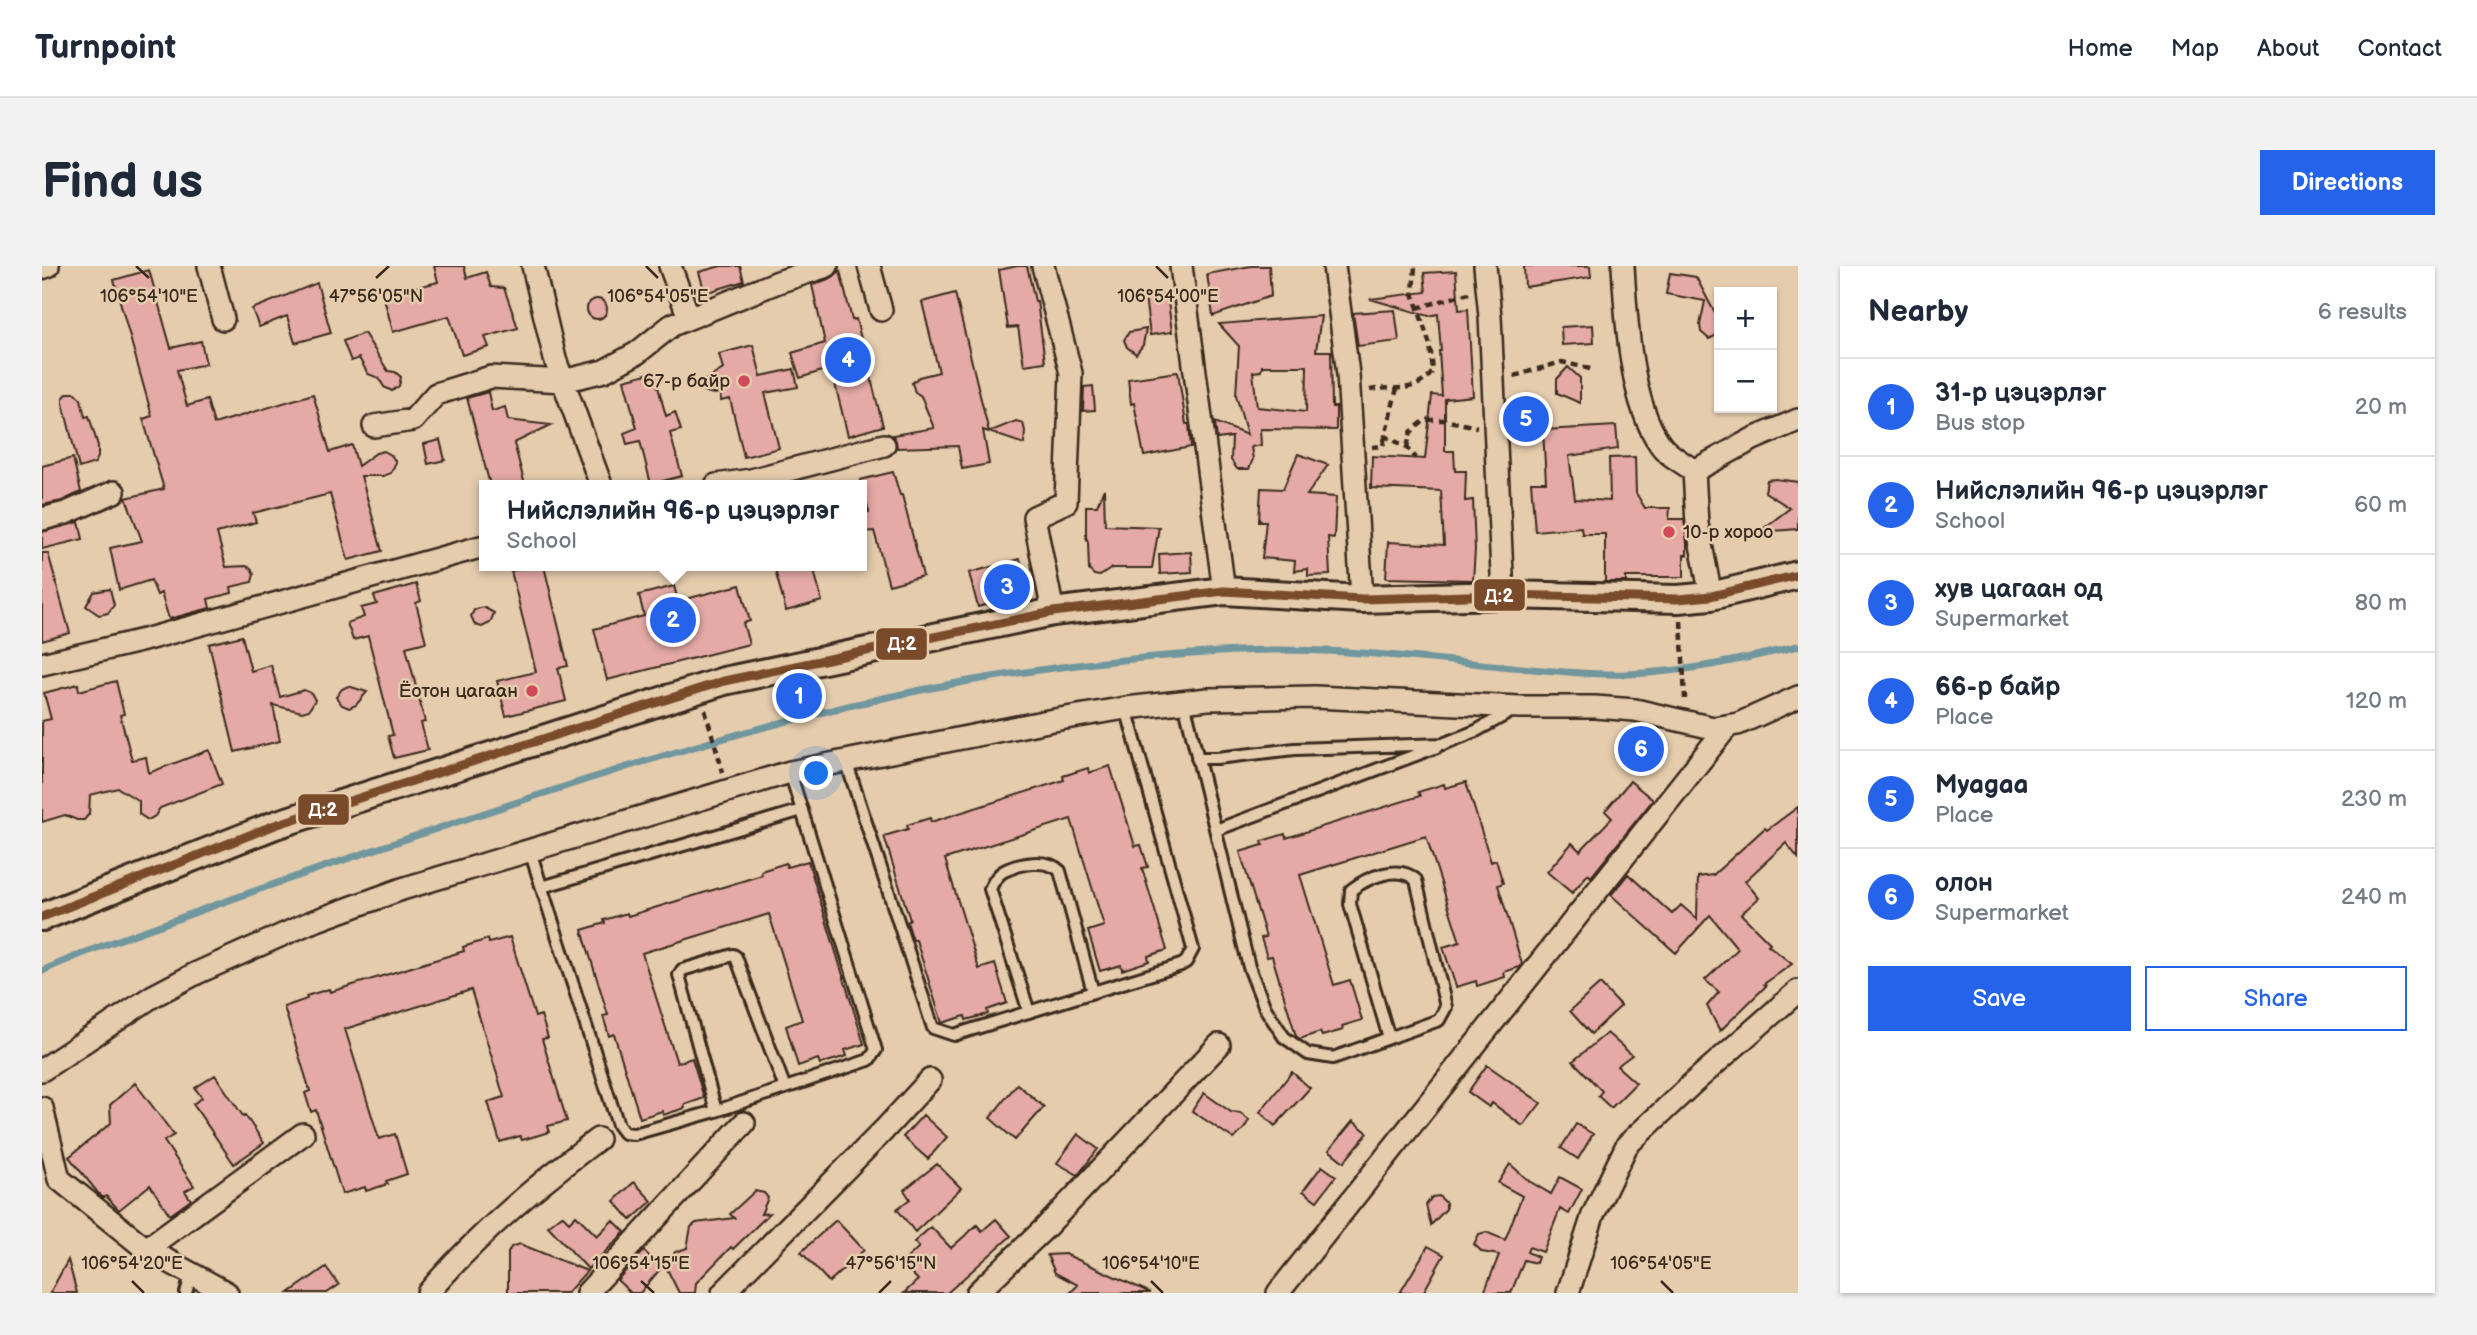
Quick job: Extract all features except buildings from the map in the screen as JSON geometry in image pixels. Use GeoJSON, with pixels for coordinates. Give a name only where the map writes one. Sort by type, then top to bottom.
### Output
{"type":"FeatureCollection","features":[{"type":"Feature","properties":{"kind":"street"},"geometry":{"type":"LineString","coordinates":[[42,268],[48,266]]}},
{"type":"Feature","properties":{"kind":"street"},"geometry":{"type":"LineString","coordinates":[[209,266],[223,319]]}},
{"type":"Feature","properties":{"kind":"street"},"geometry":{"type":"LineString","coordinates":[[533,266],[555,359],[599,480]]}},
{"type":"Feature","properties":{"kind":"street"},"geometry":{"type":"LineString","coordinates":[[670,266],[689,318]]}},
{"type":"Feature","properties":{"kind":"street"},"geometry":{"type":"LineString","coordinates":[[374,426],[413,420],[436,394],[491,377],[563,381],[604,371],[637,353],[672,325],[792,272],[827,266]]}},
{"type":"Feature","properties":{"kind":"street"},"geometry":{"type":"LineString","coordinates":[[869,266],[881,310]]}},
{"type":"Feature","properties":{"kind":"street"},"geometry":{"type":"LineString","coordinates":[[1043,266],[1070,373],[1066,502],[1034,517],[1053,612]]}},
{"type":"Feature","properties":{"kind":"street"},"geometry":{"type":"LineString","coordinates":[[1181,266],[1224,591]]}},
{"type":"Feature","properties":{"kind":"street"},"geometry":{"type":"LineString","coordinates":[[1334,266],[1349,394],[1362,599]]}},
{"type":"Feature","properties":{"kind":"street"},"geometry":{"type":"LineString","coordinates":[[1485,266],[1493,373],[1503,595]]}},
{"type":"Feature","properties":{"kind":"street"},"geometry":{"type":"LineString","coordinates":[[1623,266],[1628,337],[1644,412],[1661,446],[1694,471],[1697,524],[1711,596]]}},
{"type":"Feature","properties":{"kind":"street"},"geometry":{"type":"LineString","coordinates":[[1694,471],[1753,439],[1798,419]]}},
{"type":"Feature","properties":{"kind":"street"},"geometry":{"type":"LineString","coordinates":[[751,480],[884,445]]}},
{"type":"Feature","properties":{"kind":"street"},"geometry":{"type":"LineString","coordinates":[[42,519],[66,513],[114,492]]}},
{"type":"Feature","properties":{"kind":"street"},"geometry":{"type":"LineString","coordinates":[[42,664],[144,639],[479,547]]}},
{"type":"Feature","properties":{"kind":"street"},"geometry":{"type":"LineString","coordinates":[[42,917],[275,825],[724,681],[1053,612],[1224,591],[1362,599],[1503,595],[1678,599],[1711,596],[1798,575]]}},
{"type":"Feature","properties":{"kind":"street"},"geometry":{"type":"LineString","coordinates":[[42,1070],[153,996],[197,973],[309,923],[402,889],[790,772],[1126,708],[1235,698],[1315,697],[1519,707],[1625,709],[1713,728],[1727,727],[1798,696]]}},
{"type":"Feature","properties":{"kind":"street"},"geometry":{"type":"LineString","coordinates":[[1278,1293],[1727,727]]}},
{"type":"Feature","properties":{"kind":"street"},"geometry":{"type":"LineString","coordinates":[[1568,1293],[1593,1215],[1627,1145],[1798,991]]}},
{"type":"Feature","properties":{"kind":"street"},"geometry":{"type":"LineString","coordinates":[[977,1293],[1046,1227],[1219,1045]]}},
{"type":"Feature","properties":{"kind":"street"},"geometry":{"type":"LineString","coordinates":[[723,1293],[930,1080]]}},
{"type":"Feature","properties":{"kind":"street"},"geometry":{"type":"LineString","coordinates":[[42,1108],[59,1179],[146,1249],[227,1293]]}},
{"type":"Feature","properties":{"kind":"street"},"geometry":{"type":"LineString","coordinates":[[587,1293],[744,1123]]}},
{"type":"Feature","properties":{"kind":"street"},"geometry":{"type":"LineString","coordinates":[[146,1249],[303,1135]]}},
{"type":"Feature","properties":{"kind":"street"},"geometry":{"type":"LineString","coordinates":[[428,1293],[443,1275],[542,1182],[598,1139]]}},
{"type":"Feature","properties":{"kind":"lane"},"geometry":{"type":"LineString","coordinates":[[1184,702],[1249,967],[1265,1007],[1284,1037],[1308,1054],[1333,1058],[1389,1038],[1439,1020],[1446,1007],[1416,880],[1409,874],[1397,871],[1359,884],[1351,890],[1350,904],[1389,1038]]}},
{"type":"Feature","properties":{"kind":"lane"},"geometry":{"type":"LineString","coordinates":[[1216,830],[1476,731],[1519,707]]}},
{"type":"Feature","properties":{"kind":"lane"},"geometry":{"type":"LineString","coordinates":[[846,761],[933,1028],[954,1035],[1181,965],[1186,962],[1193,949],[1126,708]]}},
{"type":"Feature","properties":{"kind":"lane"},"geometry":{"type":"LineString","coordinates":[[1197,758],[1295,749],[1443,744]]}},
{"type":"Feature","properties":{"kind":"lane"},"geometry":{"type":"LineString","coordinates":[[530,851],[618,1125],[624,1133],[634,1134],[716,1111],[869,1060],[876,1049],[790,772]]}},
{"type":"Feature","properties":{"kind":"lane"},"geometry":{"type":"LineString","coordinates":[[542,887],[802,810]]}},
{"type":"Feature","properties":{"kind":"lane"},"geometry":{"type":"LineString","coordinates":[[1030,1012],[990,889],[997,876],[1005,870],[1042,862],[1054,865],[1060,871],[1093,992]]}},
{"type":"Feature","properties":{"kind":"lane"},"geometry":{"type":"LineString","coordinates":[[716,1111],[679,975],[682,970],[733,955],[736,957],[785,1088]]}},
{"type":"Feature","properties":{"kind":"lane"},"geometry":{"type":"LineString","coordinates":[[186,1293],[192,1272]]}},
{"type":"Feature","properties":{"kind":"path"},"geometry":{"type":"LineString","coordinates":[[1349,394],[1414,387],[1426,381],[1433,371],[1430,345],[1413,293],[1415,266]]}},
{"type":"Feature","properties":{"kind":"path"},"geometry":{"type":"LineString","coordinates":[[1417,308],[1446,298],[1487,290]]}},
{"type":"Feature","properties":{"kind":"path"},"geometry":{"type":"LineString","coordinates":[[1493,373],[1515,376],[1562,362],[1594,370]]}},
{"type":"Feature","properties":{"kind":"path"},"geometry":{"type":"LineString","coordinates":[[1397,388],[1385,436],[1407,447],[1416,458]]}},
{"type":"Feature","properties":{"kind":"path"},"geometry":{"type":"LineString","coordinates":[[1407,447],[1411,432],[1425,420],[1495,429]]}},
{"type":"Feature","properties":{"kind":"path"},"geometry":{"type":"LineString","coordinates":[[1682,629],[1686,721]]}},
{"type":"Feature","properties":{"kind":"path"},"geometry":{"type":"LineString","coordinates":[[706,713],[728,790]]}},
{"type":"Feature","properties":{"kind":"waterway"},"geometry":{"type":"LineString","coordinates":[[42,971],[73,957],[256,890],[581,781],[826,711],[970,681],[1095,663],[1255,650],[1361,653],[1565,672],[1628,674],[1714,664],[1798,646]]}},
{"type":"Feature","properties":{"kind":"transit line","name":"Д:2"},"geometry":{"type":"LineString","coordinates":[[42,917],[275,825],[724,681],[1053,612],[1224,591],[1362,599],[1503,595],[1678,599],[1711,596],[1798,575]]}},
{"type":"Feature","properties":{"kind":"place","name":"66-р байр"},"geometry":{"type":"Point","coordinates":[848,360]}},
{"type":"Feature","properties":{"kind":"place","name":"67-р байр"},"geometry":{"type":"Point","coordinates":[744,381]}},
{"type":"Feature","properties":{"kind":"place","name":"Myagaa"},"geometry":{"type":"Point","coordinates":[1526,419]}},
{"type":"Feature","properties":{"kind":"place","name":"10-р хороо"},"geometry":{"type":"Point","coordinates":[1669,532]}},
{"type":"Feature","properties":{"kind":"place","name":"хув цагаан од"},"geometry":{"type":"Point","coordinates":[1007,587]}},
{"type":"Feature","properties":{"kind":"place","name":"Нийслэлийн 96-р цэцэрлэг"},"geometry":{"type":"Point","coordinates":[673,620]}},
{"type":"Feature","properties":{"kind":"place","name":"Ёотон цагаан"},"geometry":{"type":"Point","coordinates":[532,691]}},
{"type":"Feature","properties":{"kind":"place","name":"31-р цэцэрлэг"},"geometry":{"type":"Point","coordinates":[799,696]}},
{"type":"Feature","properties":{"kind":"place","name":"олон"},"geometry":{"type":"Point","coordinates":[1641,749]}}]}
